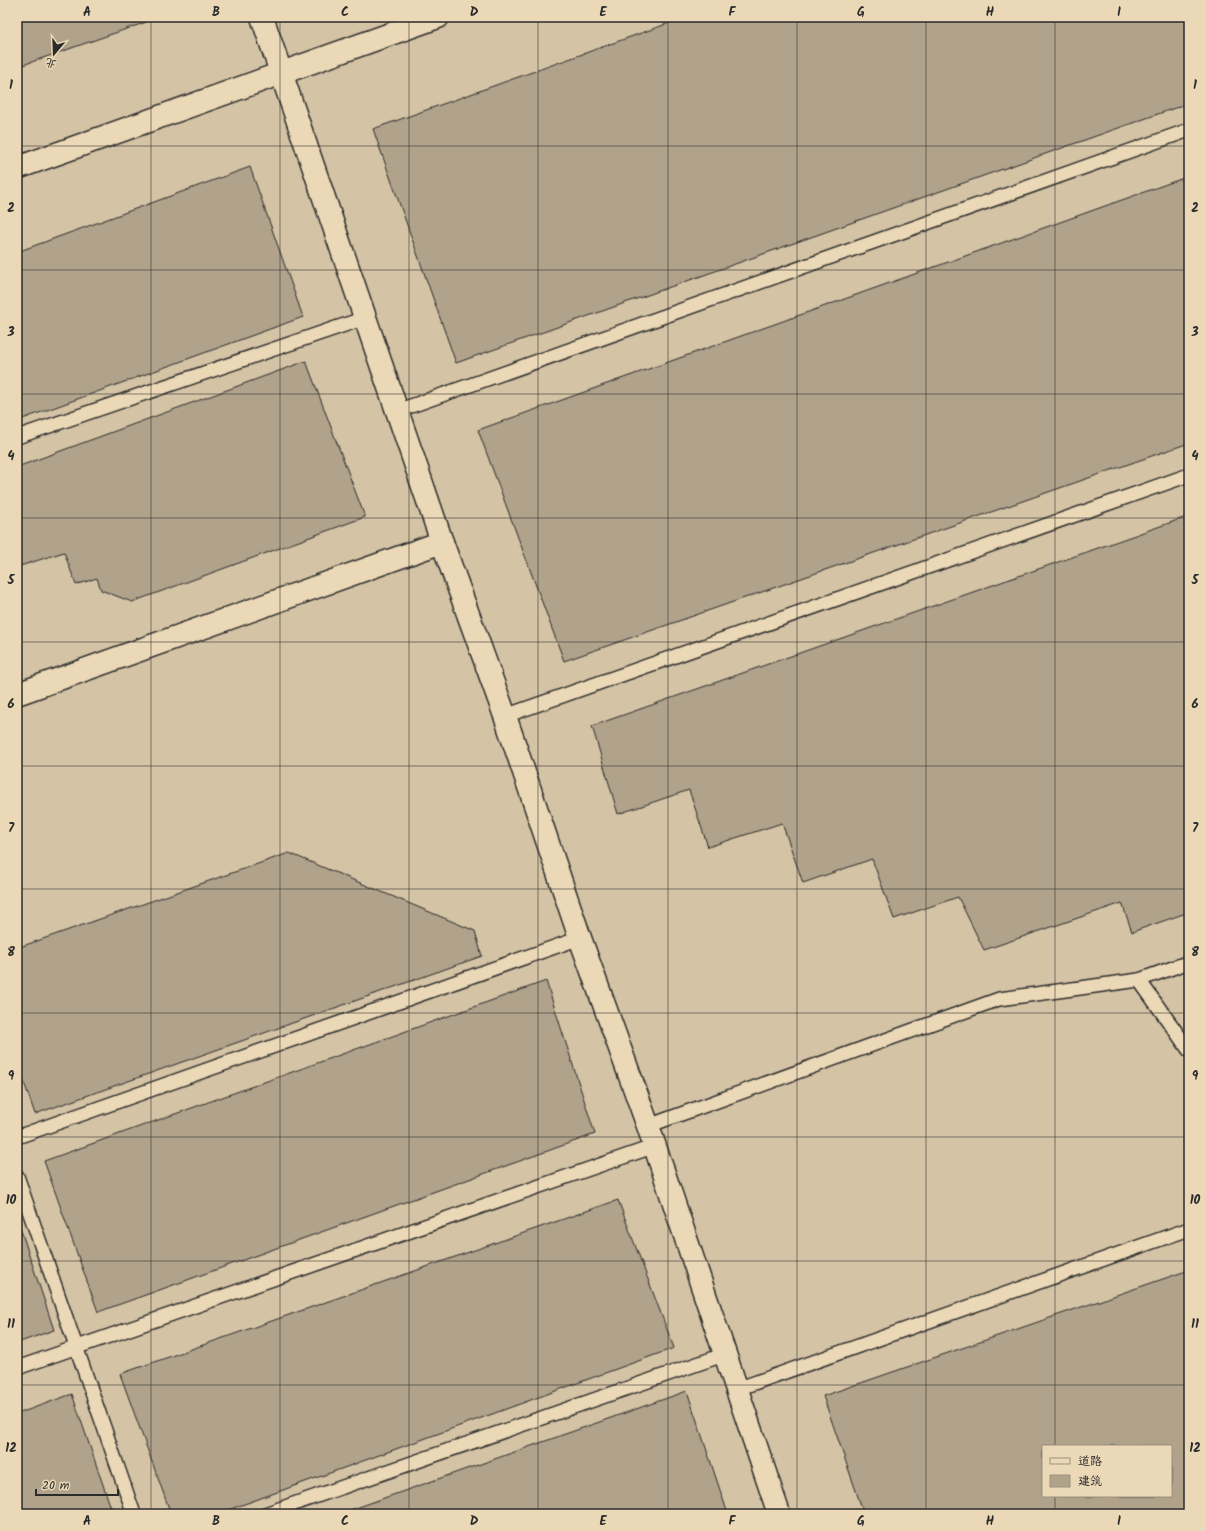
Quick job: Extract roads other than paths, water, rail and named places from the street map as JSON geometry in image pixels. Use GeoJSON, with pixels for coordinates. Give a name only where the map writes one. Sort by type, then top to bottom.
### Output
{"type":"FeatureCollection","features":[{"type":"Feature","properties":{"kind":"street"},"geometry":{"type":"LineString","coordinates":[[262,17],[442,542],[505,716],[580,938],[648,1126],[779,1514]]}},
{"type":"Feature","properties":{"kind":"street"},"geometry":{"type":"LineString","coordinates":[[17,168],[438,17]]}},
{"type":"Feature","properties":{"kind":"street"},"geometry":{"type":"LineString","coordinates":[[17,694],[442,542]]}},
{"type":"Feature","properties":{"kind":"lane"},"geometry":{"type":"LineString","coordinates":[[398,412],[1189,130]]}},
{"type":"Feature","properties":{"kind":"lane"},"geometry":{"type":"LineString","coordinates":[[17,436],[365,318]]}},
{"type":"Feature","properties":{"kind":"lane"},"geometry":{"type":"LineString","coordinates":[[505,716],[1189,475]]}},
{"type":"Feature","properties":{"kind":"lane"},"geometry":{"type":"LineString","coordinates":[[17,1137],[580,938]]}},
{"type":"Feature","properties":{"kind":"lane"},"geometry":{"type":"LineString","coordinates":[[648,1126],[998,999],[1139,980],[1189,962]]}},
{"type":"Feature","properties":{"kind":"lane"},"geometry":{"type":"LineString","coordinates":[[1139,980],[1189,1050]]}},
{"type":"Feature","properties":{"kind":"lane"},"geometry":{"type":"LineString","coordinates":[[17,1368],[654,1146]]}},
{"type":"Feature","properties":{"kind":"lane"},"geometry":{"type":"LineString","coordinates":[[17,1176],[134,1514]]}},
{"type":"Feature","properties":{"kind":"lane"},"geometry":{"type":"LineString","coordinates":[[737,1389],[1189,1229]]}},
{"type":"Feature","properties":{"kind":"lane"},"geometry":{"type":"LineString","coordinates":[[266,1514],[726,1354]]}}]}
